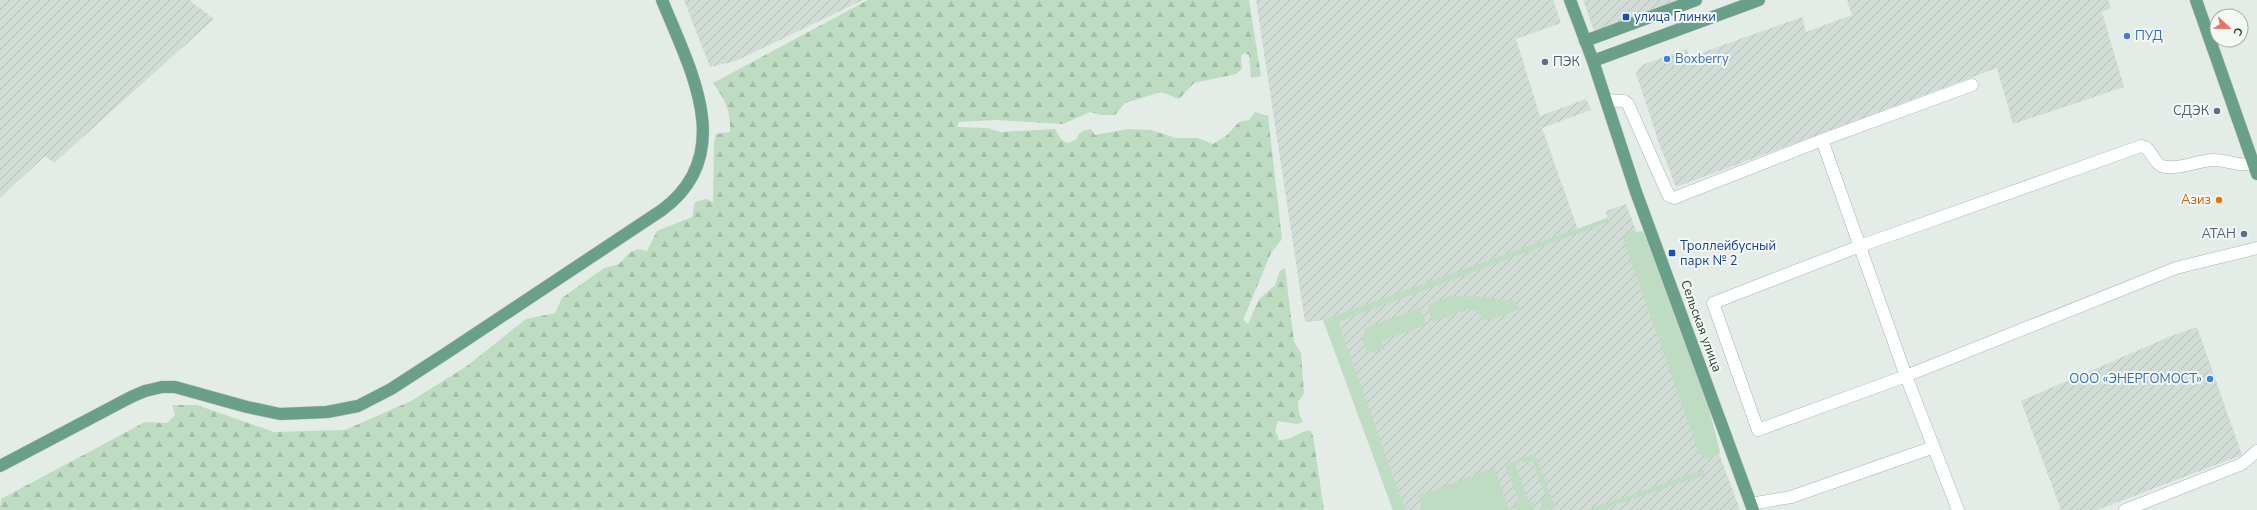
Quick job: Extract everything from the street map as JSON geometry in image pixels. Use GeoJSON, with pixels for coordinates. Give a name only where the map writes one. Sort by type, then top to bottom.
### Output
{"type":"FeatureCollection","features":[{"type":"Feature","properties":{"kind":"main road"},"geometry":{"type":"LineString","coordinates":[[0,466],[131,397],[145,391],[162,387],[175,387],[193,390],[247,407],[280,414],[327,412],[358,406],[391,389],[656,214],[675,200],[691,181],[700,158],[703,133],[700,98],[662,0]]}},
{"type":"Feature","properties":{"kind":"main road"},"geometry":{"type":"LineString","coordinates":[[1570,0],[1593,60],[1759,0]]}},
{"type":"Feature","properties":{"kind":"main road"},"geometry":{"type":"LineString","coordinates":[[1585,41],[1696,0]]}},
{"type":"Feature","properties":{"kind":"main road"},"geometry":{"type":"LineString","coordinates":[[2196,0],[2255,169]]}},
{"type":"Feature","properties":{"kind":"main road","name":"Сельская улица"},"geometry":{"type":"LineString","coordinates":[[1593,60],[1636,192],[1752,507]]}},
{"type":"Feature","properties":{"kind":"street"},"geometry":{"type":"LineString","coordinates":[[1606,100],[1624,101],[1628,104],[1666,190],[1674,198],[1822,140],[1972,85]]}},
{"type":"Feature","properties":{"kind":"street"},"geometry":{"type":"LineString","coordinates":[[1822,140],[1906,376],[1958,510]]}},
{"type":"Feature","properties":{"kind":"street"},"geometry":{"type":"LineString","coordinates":[[2255,169],[2215,160],[2170,167],[2162,166],[2155,161],[2148,149],[2141,146],[1860,246],[1713,303],[1758,430],[1906,376],[2176,268],[2257,248]]}},
{"type":"Feature","properties":{"kind":"street"},"geometry":{"type":"LineString","coordinates":[[1752,507],[1791,497],[1934,447]]}},
{"type":"Feature","properties":{"kind":"street"},"geometry":{"type":"LineString","coordinates":[[2125,510],[2242,464],[2257,450]]}},
{"type":"Feature","properties":{"kind":"shaded area"},"geometry":{"type":"Polygon","coordinates":[[[0,0],[189,0],[214,19],[54,163],[45,156],[0,198],[0,0]]]}},
{"type":"Feature","properties":{"kind":"shaded area"},"geometry":{"type":"Polygon","coordinates":[[[684,0],[863,0],[736,61],[710,67],[684,0]]]}},
{"type":"Feature","properties":{"kind":"shaded area"},"geometry":{"type":"Polygon","coordinates":[[[1256,0],[1553,0],[1561,23],[1516,39],[1540,116],[1586,99],[1591,110],[1542,128],[1578,230],[1607,218],[1606,211],[1626,204],[1740,510],[1393,510],[1324,320],[1305,322],[1256,0]]]}},
{"type":"Feature","properties":{"kind":"shaded area"},"geometry":{"type":"Polygon","coordinates":[[[1583,0],[1687,0],[1595,33],[1583,0]]]}},
{"type":"Feature","properties":{"kind":"shaded area"},"geometry":{"type":"Polygon","coordinates":[[[1847,0],[2108,0],[2111,8],[2102,12],[2124,87],[2013,124],[1997,68],[1676,187],[1659,143],[1636,73],[1642,65],[1687,49],[1690,57],[1802,17],[1806,32],[1852,15],[1847,0]]]}},
{"type":"Feature","properties":{"kind":"shaded area"},"geometry":{"type":"Polygon","coordinates":[[[2197,327],[2242,455],[2097,510],[2061,510],[2021,401],[2171,336],[2197,327]]]}},
{"type":"Feature","properties":{"kind":"green space"},"geometry":{"type":"Polygon","coordinates":[[[868,0],[1249,0],[1261,76],[1251,78],[1249,55],[1244,53],[1241,57],[1242,69],[1236,74],[1194,83],[1179,99],[1161,92],[1125,103],[1115,115],[1101,115],[1090,112],[1063,124],[995,120],[959,122],[957,127],[987,128],[1001,132],[1055,129],[1061,139],[1067,143],[1076,140],[1081,132],[1088,129],[1091,129],[1095,135],[1128,129],[1151,130],[1176,138],[1198,138],[1213,144],[1226,136],[1239,122],[1249,120],[1255,112],[1268,116],[1282,239],[1271,253],[1243,320],[1248,324],[1259,299],[1275,285],[1280,271],[1285,268],[1294,342],[1301,353],[1304,394],[1298,402],[1299,414],[1303,422],[1297,424],[1278,421],[1275,430],[1279,440],[1283,440],[1310,430],[1313,436],[1324,510],[0,510],[1,499],[145,422],[167,423],[175,415],[172,405],[197,405],[274,432],[345,430],[411,401],[467,366],[526,319],[555,313],[562,298],[604,268],[619,264],[630,252],[639,249],[647,251],[657,231],[692,217],[695,202],[706,199],[713,202],[714,143],[716,134],[730,132],[730,125],[726,106],[721,94],[713,83],[868,0]]]}},
{"type":"Feature","properties":{"kind":"green space"},"geometry":{"type":"Polygon","coordinates":[[[1607,218],[1611,221],[1338,322],[1405,510],[1393,510],[1323,320],[1607,218]]]}},
{"type":"Feature","properties":{"kind":"green space"},"geometry":{"type":"Polygon","coordinates":[[[1632,230],[1636,232],[1641,231],[1644,233],[1708,405],[1720,451],[1719,454],[1709,459],[1699,453],[1624,241],[1623,237],[1632,230]]]}},
{"type":"Feature","properties":{"kind":"green space"},"geometry":{"type":"Polygon","coordinates":[[[1450,296],[1483,297],[1513,301],[1520,309],[1490,320],[1484,320],[1476,310],[1473,311],[1471,308],[1433,322],[1428,308],[1430,304],[1450,296]]]}},
{"type":"Feature","properties":{"kind":"green space"},"geometry":{"type":"Polygon","coordinates":[[[1418,308],[1421,311],[1426,325],[1381,341],[1384,349],[1368,353],[1362,339],[1366,328],[1418,308]]]}},
{"type":"Feature","properties":{"kind":"green space"},"geometry":{"type":"Polygon","coordinates":[[[1535,454],[1555,507],[1542,510],[1541,499],[1546,497],[1532,459],[1523,462],[1522,458],[1535,454]]]}},
{"type":"Feature","properties":{"kind":"green space"},"geometry":{"type":"Polygon","coordinates":[[[1518,460],[1519,464],[1515,465],[1529,503],[1533,502],[1534,510],[1515,510],[1514,506],[1520,503],[1505,465],[1518,460]]]}},
{"type":"Feature","properties":{"kind":"green space"},"geometry":{"type":"Polygon","coordinates":[[[1494,468],[1509,510],[1423,510],[1418,496],[1494,468]]]}},
{"type":"Feature","properties":{"kind":"green space"},"geometry":{"type":"Polygon","coordinates":[[[1703,470],[1705,475],[1608,507],[1608,510],[1587,510],[1703,470]]]}},
{"type":"Feature","properties":{"kind":"place","name":"улица Глинки"},"geometry":{"type":"Point","coordinates":[1626,17]}},
{"type":"Feature","properties":{"kind":"place","name":"ПУД"},"geometry":{"type":"Point","coordinates":[2127,36]}},
{"type":"Feature","properties":{"kind":"place","name":"Boxberry"},"geometry":{"type":"Point","coordinates":[1667,59]}},
{"type":"Feature","properties":{"kind":"place","name":"ПЭК"},"geometry":{"type":"Point","coordinates":[1545,62]}},
{"type":"Feature","properties":{"kind":"place","name":"СДЭК"},"geometry":{"type":"Point","coordinates":[2217,111]}},
{"type":"Feature","properties":{"kind":"place","name":"Азиз"},"geometry":{"type":"Point","coordinates":[2219,200]}},
{"type":"Feature","properties":{"kind":"place","name":"АТАН"},"geometry":{"type":"Point","coordinates":[2244,234]}},
{"type":"Feature","properties":{"kind":"place","name":"Троллейбусный парк № 2"},"geometry":{"type":"Point","coordinates":[1672,253]}},
{"type":"Feature","properties":{"kind":"place","name":"ООО «ЭНЕРГОМОСТ»"},"geometry":{"type":"Point","coordinates":[2210,379]}}]}
